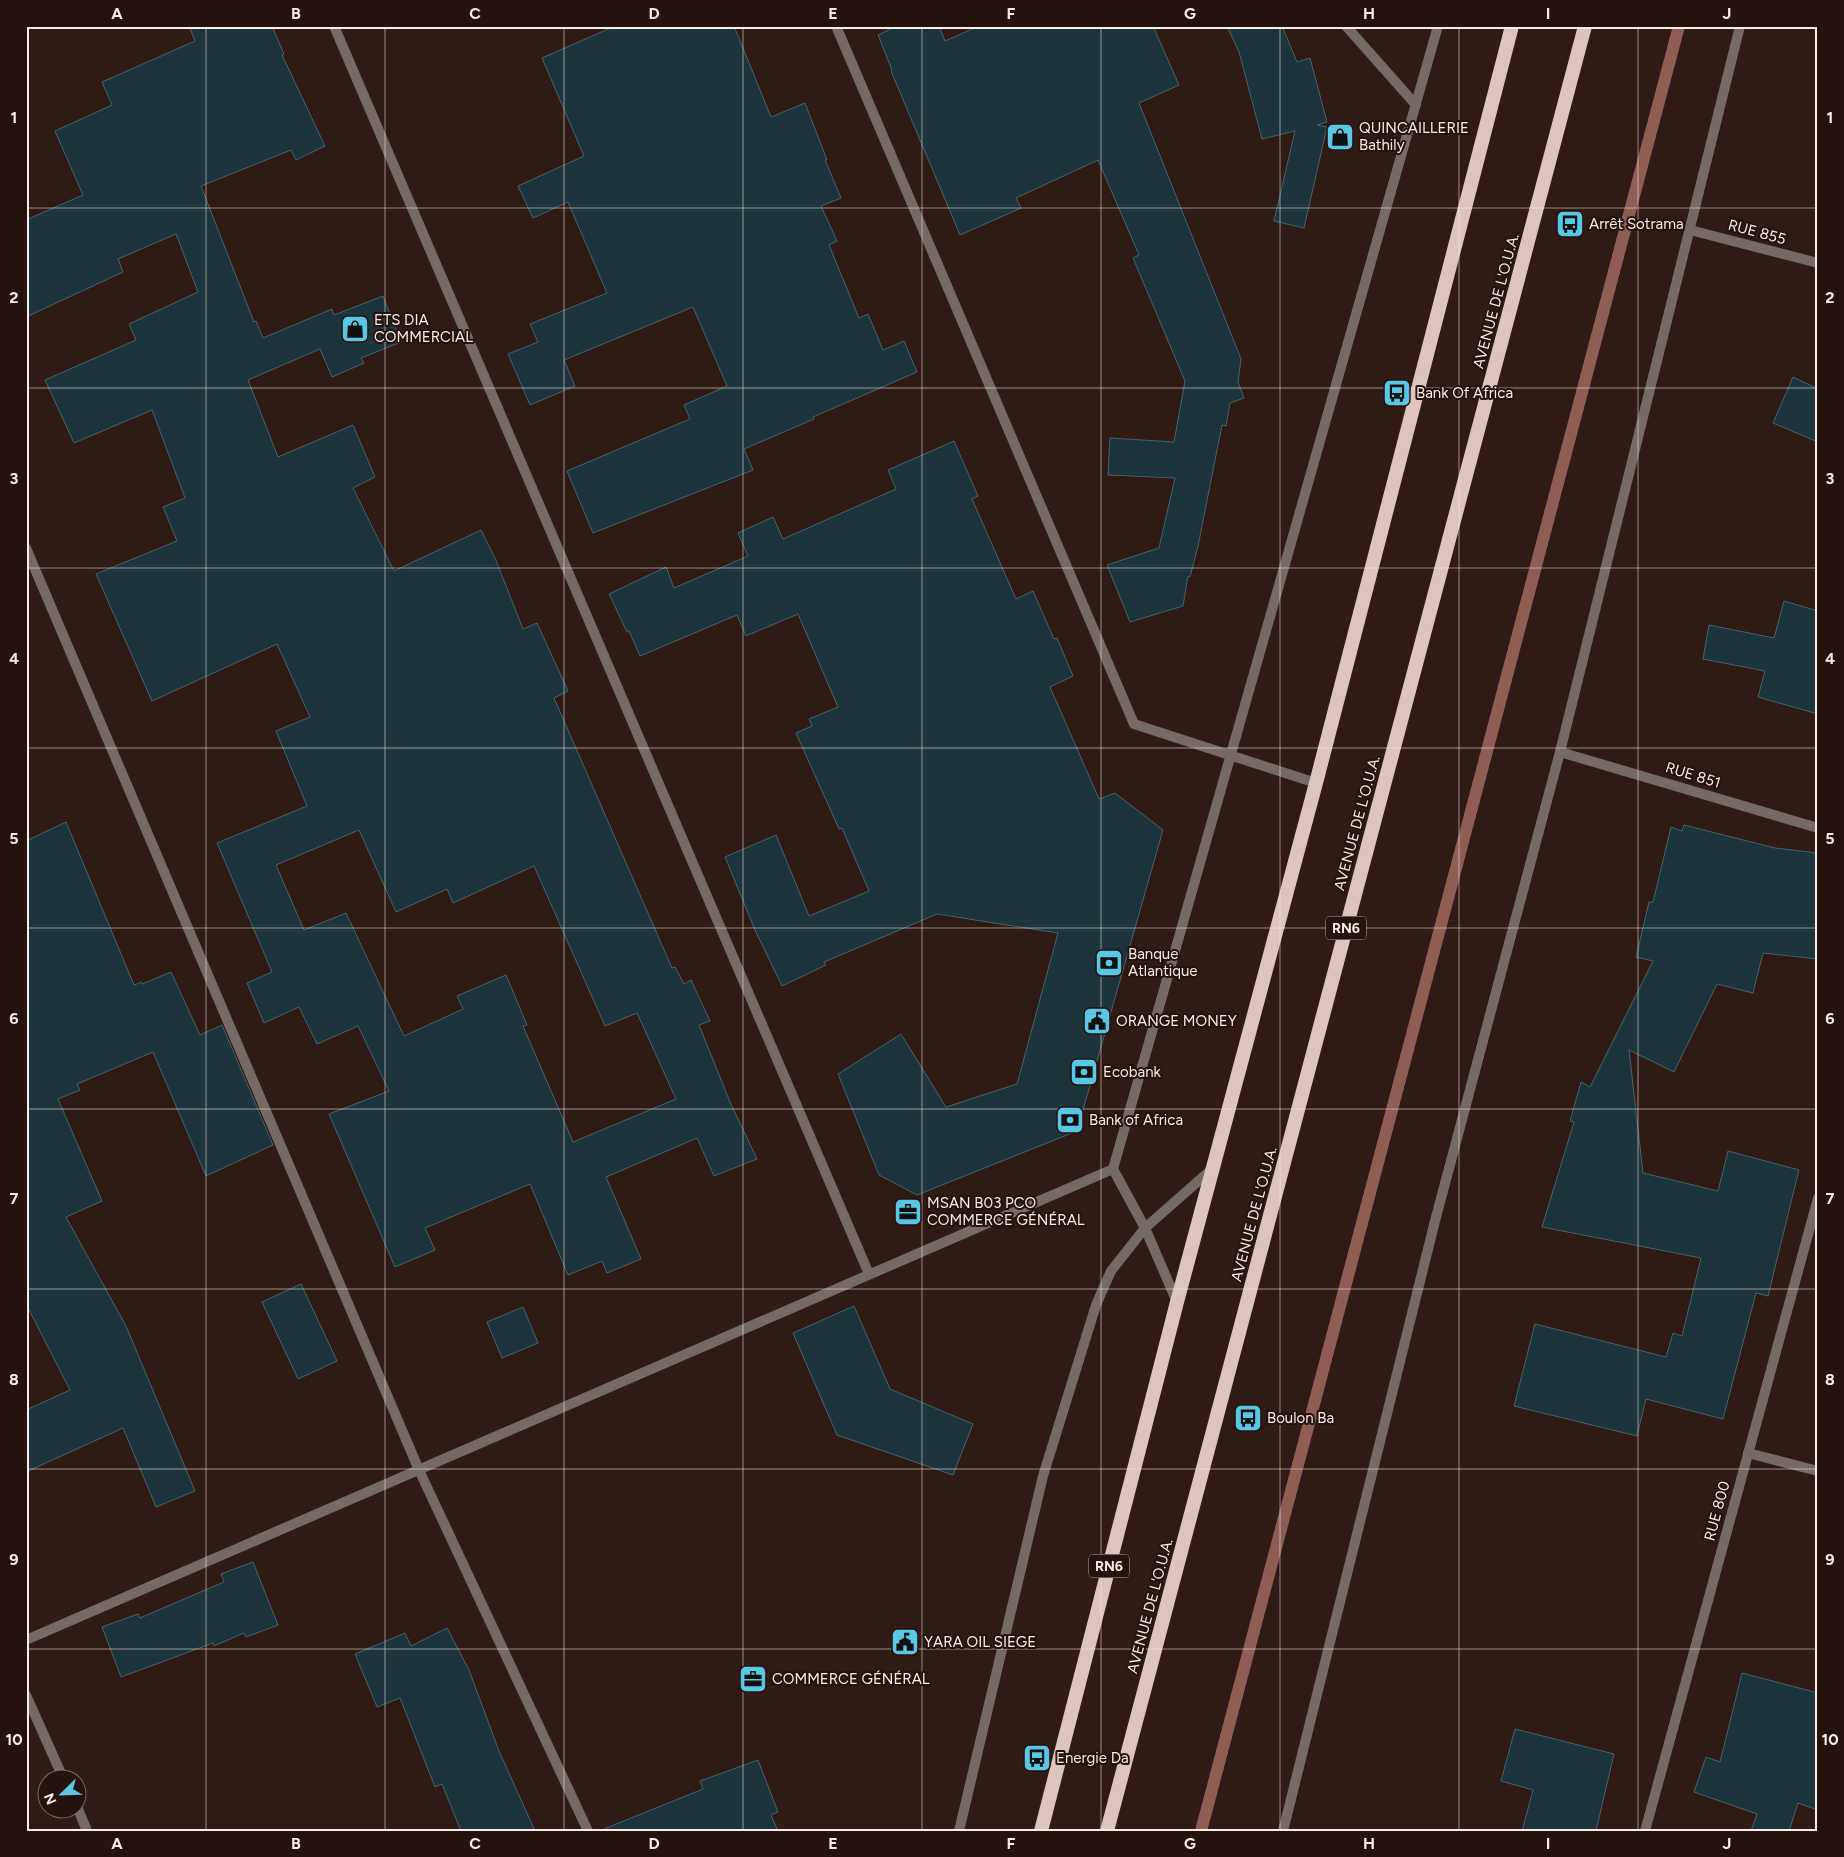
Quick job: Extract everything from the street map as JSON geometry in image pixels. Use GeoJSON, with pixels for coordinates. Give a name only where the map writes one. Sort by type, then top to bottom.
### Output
{"type":"FeatureCollection","features":[{"type":"Feature","properties":{"kind":"highway","name":"RN6"},"geometry":{"type":"LineString","coordinates":[[1041,1831],[1177,1302],[1316,783],[1512,26]]}},
{"type":"Feature","properties":{"kind":"highway","name":"AVENUE DE L'O.U.A."},"geometry":{"type":"LineString","coordinates":[[1107,1831],[1585,26]]}},
{"type":"Feature","properties":{"kind":"street"},"geometry":{"type":"LineString","coordinates":[[334,26],[869,1274]]}},
{"type":"Feature","properties":{"kind":"street"},"geometry":{"type":"LineString","coordinates":[[836,26],[1134,724],[1316,783]]}},
{"type":"Feature","properties":{"kind":"street"},"geometry":{"type":"LineString","coordinates":[[1346,26],[1416,105]]}},
{"type":"Feature","properties":{"kind":"street"},"geometry":{"type":"LineString","coordinates":[[1177,1302],[1145,1228],[1113,1169],[1438,26]]}},
{"type":"Feature","properties":{"kind":"street"},"geometry":{"type":"LineString","coordinates":[[1283,1831],[1435,1221],[1560,752],[1740,26]]}},
{"type":"Feature","properties":{"kind":"street","name":"RUE 855"},"geometry":{"type":"LineString","coordinates":[[1690,230],[1818,263]]}},
{"type":"Feature","properties":{"kind":"street"},"geometry":{"type":"LineString","coordinates":[[26,548],[419,1470],[588,1831]]}},
{"type":"Feature","properties":{"kind":"street","name":"RUE 851"},"geometry":{"type":"LineString","coordinates":[[1560,752],[1818,828]]}},
{"type":"Feature","properties":{"kind":"street"},"geometry":{"type":"LineString","coordinates":[[26,1640],[1113,1169]]}},
{"type":"Feature","properties":{"kind":"street"},"geometry":{"type":"LineString","coordinates":[[959,1831],[1046,1467],[1096,1305],[1111,1272],[1145,1228],[1212,1169]]}},
{"type":"Feature","properties":{"kind":"street","name":"RUE 800"},"geometry":{"type":"LineString","coordinates":[[1645,1831],[1818,1198]]}},
{"type":"Feature","properties":{"kind":"street"},"geometry":{"type":"LineString","coordinates":[[1748,1453],[1818,1471]]}},
{"type":"Feature","properties":{"kind":"street"},"geometry":{"type":"LineString","coordinates":[[26,1695],[60,1770]]}},
{"type":"Feature","properties":{"kind":"building"},"geometry":{"type":"Polygon","coordinates":[[[189,26],[272,26],[284,54],[282,55],[325,146],[296,160],[291,150],[201,186],[254,322],[256,321],[263,338],[332,309],[334,315],[383,296],[401,342],[361,358],[364,363],[332,377],[320,349],[248,380],[278,457],[353,425],[375,477],[353,488],[394,571],[481,530],[495,558],[523,629],[537,623],[568,691],[554,698],[672,968],[675,967],[684,984],[691,980],[710,1021],[699,1025],[730,1102],[757,1159],[714,1176],[697,1138],[606,1177],[641,1259],[607,1273],[602,1261],[568,1275],[530,1184],[425,1228],[435,1250],[395,1267],[329,1114],[389,1091],[358,1026],[317,1044],[299,1007],[264,1023],[247,983],[272,972],[217,843],[307,806],[276,731],[310,717],[277,644],[152,701],[96,574],[177,541],[163,507],[185,498],[152,410],[74,443],[45,380],[136,340],[129,324],[198,292],[176,234],[118,259],[123,272],[26,317],[26,220],[83,195],[55,131],[112,105],[102,82],[195,41],[189,26]],[[359,830],[276,865],[304,930],[346,913],[404,1036],[463,1009],[457,996],[506,975],[527,1025],[523,1026],[573,1142],[676,1099],[637,1013],[605,1026],[534,866],[453,903],[447,889],[396,912],[359,830]]]}},
{"type":"Feature","properties":{"kind":"building"},"geometry":{"type":"Polygon","coordinates":[[[615,26],[734,26],[771,117],[805,103],[841,198],[821,206],[837,241],[829,245],[859,318],[868,314],[883,350],[904,341],[917,372],[744,449],[753,470],[593,533],[567,471],[690,419],[684,405],[727,386],[693,307],[564,360],[575,386],[530,405],[508,354],[538,342],[530,324],[607,293],[568,202],[533,218],[518,186],[584,156],[542,58],[615,26]]]}},
{"type":"Feature","properties":{"kind":"building"},"geometry":{"type":"Polygon","coordinates":[[[897,26],[939,26],[945,41],[979,26],[1153,26],[1179,85],[1139,103],[1241,359],[1238,382],[1244,398],[1230,403],[1226,426],[1222,425],[1198,546],[1190,577],[1188,576],[1183,606],[1130,622],[1107,565],[1159,548],[1175,478],[1108,475],[1110,438],[1174,442],[1185,381],[1133,258],[1139,255],[1098,160],[1016,198],[1021,208],[960,235],[891,71],[878,35],[897,26]]]}},
{"type":"Feature","properties":{"kind":"building"},"geometry":{"type":"Polygon","coordinates":[[[1227,26],[1282,26],[1297,62],[1310,58],[1327,122],[1317,125],[1327,127],[1304,228],[1274,221],[1295,131],[1262,139],[1239,52],[1227,26]]]}},
{"type":"Feature","properties":{"kind":"building"},"geometry":{"type":"Polygon","coordinates":[[[1793,377],[1818,389],[1818,442],[1773,423],[1793,377]]]}},
{"type":"Feature","properties":{"kind":"building"},"geometry":{"type":"Polygon","coordinates":[[[954,441],[978,496],[972,499],[1016,599],[1033,591],[1054,639],[1057,638],[1073,676],[1050,687],[1099,799],[1115,793],[1163,830],[1077,1131],[917,1195],[879,1175],[838,1074],[901,1034],[946,1107],[1017,1084],[1058,933],[937,914],[824,962],[826,965],[782,986],[755,930],[725,857],[776,835],[809,916],[869,891],[842,828],[839,829],[796,733],[812,726],[809,719],[838,707],[798,614],[746,636],[737,615],[640,656],[609,594],[666,567],[674,588],[748,556],[738,533],[773,517],[783,539],[896,489],[888,470],[954,441]]]}},
{"type":"Feature","properties":{"kind":"building"},"geometry":{"type":"Polygon","coordinates":[[[1784,601],[1818,611],[1818,714],[1758,697],[1765,671],[1703,659],[1709,625],[1774,638],[1784,601]]]}},
{"type":"Feature","properties":{"kind":"building"},"geometry":{"type":"Polygon","coordinates":[[[66,822],[134,985],[142,982],[142,984],[171,972],[200,1035],[222,1025],[273,1145],[206,1176],[153,1052],[77,1084],[80,1090],[58,1099],[102,1201],[66,1217],[126,1326],[195,1491],[156,1507],[123,1428],[26,1472],[26,1410],[70,1390],[26,1304],[26,841],[66,822]]]}},
{"type":"Feature","properties":{"kind":"building"},"geometry":{"type":"Polygon","coordinates":[[[1684,825],[1775,848],[1818,853],[1818,959],[1763,953],[1753,993],[1717,984],[1674,1072],[1629,1050],[1643,1173],[1718,1191],[1728,1151],[1799,1170],[1768,1296],[1756,1293],[1723,1419],[1646,1399],[1637,1436],[1514,1406],[1535,1324],[1666,1357],[1673,1333],[1682,1336],[1701,1258],[1542,1227],[1574,1122],[1570,1121],[1581,1082],[1590,1087],[1653,961],[1636,957],[1649,902],[1653,902],[1671,827],[1682,831],[1684,825]]]}},
{"type":"Feature","properties":{"kind":"building"},"geometry":{"type":"Polygon","coordinates":[[[301,1284],[337,1361],[298,1379],[262,1302],[301,1284]]]}},
{"type":"Feature","properties":{"kind":"building"},"geometry":{"type":"Polygon","coordinates":[[[854,1306],[890,1389],[973,1424],[953,1475],[837,1435],[793,1333],[854,1306]]]}},
{"type":"Feature","properties":{"kind":"building"},"geometry":{"type":"Polygon","coordinates":[[[523,1307],[538,1343],[502,1358],[487,1322],[523,1307]]]}},
{"type":"Feature","properties":{"kind":"building"},"geometry":{"type":"Polygon","coordinates":[[[253,1562],[278,1625],[246,1637],[244,1633],[214,1646],[213,1643],[121,1677],[102,1627],[138,1614],[140,1618],[224,1582],[221,1574],[253,1562]]]}},
{"type":"Feature","properties":{"kind":"building"},"geometry":{"type":"Polygon","coordinates":[[[447,1628],[469,1670],[499,1751],[535,1831],[461,1831],[442,1784],[435,1787],[400,1698],[377,1707],[355,1654],[405,1633],[411,1646],[447,1628]]]}},
{"type":"Feature","properties":{"kind":"building"},"geometry":{"type":"Polygon","coordinates":[[[1742,1673],[1818,1693],[1818,1810],[1798,1803],[1789,1831],[1751,1831],[1757,1814],[1694,1792],[1706,1757],[1720,1762],[1742,1673]]]}},
{"type":"Feature","properties":{"kind":"building"},"geometry":{"type":"Polygon","coordinates":[[[1515,1729],[1614,1754],[1596,1831],[1522,1831],[1533,1790],[1501,1781],[1515,1729]]]}},
{"type":"Feature","properties":{"kind":"building"},"geometry":{"type":"Polygon","coordinates":[[[758,1760],[778,1812],[771,1815],[778,1831],[605,1831],[604,1829],[703,1789],[700,1781],[758,1760]]]}},
{"type":"Feature","properties":{"kind":"waterway"},"geometry":{"type":"LineString","coordinates":[[1201,1831],[1679,26]]}},
{"type":"Feature","properties":{"kind":"place","name":"QUINCAILLERIE Bathily"},"geometry":{"type":"Point","coordinates":[1340,137]}},
{"type":"Feature","properties":{"kind":"place","name":"Arrêt Sotrama"},"geometry":{"type":"Point","coordinates":[1570,224]}},
{"type":"Feature","properties":{"kind":"place","name":"ETS DIA COMMERCIAL"},"geometry":{"type":"Point","coordinates":[355,329]}},
{"type":"Feature","properties":{"kind":"place","name":"Bank Of Africa"},"geometry":{"type":"Point","coordinates":[1397,393]}},
{"type":"Feature","properties":{"kind":"place","name":"Banque Atlantique"},"geometry":{"type":"Point","coordinates":[1109,963]}},
{"type":"Feature","properties":{"kind":"place","name":"ORANGE MONEY"},"geometry":{"type":"Point","coordinates":[1097,1021]}},
{"type":"Feature","properties":{"kind":"place","name":"Ecobank"},"geometry":{"type":"Point","coordinates":[1084,1072]}},
{"type":"Feature","properties":{"kind":"place","name":"Bank of Africa"},"geometry":{"type":"Point","coordinates":[1070,1120]}},
{"type":"Feature","properties":{"kind":"place","name":"MSAN B03 PCO COMMERCE GÉNÉRAL"},"geometry":{"type":"Point","coordinates":[908,1212]}},
{"type":"Feature","properties":{"kind":"place","name":"Boulon Ba"},"geometry":{"type":"Point","coordinates":[1248,1418]}},
{"type":"Feature","properties":{"kind":"place","name":"YARA OIL SIEGE"},"geometry":{"type":"Point","coordinates":[905,1642]}},
{"type":"Feature","properties":{"kind":"place","name":"COMMERCE GÉNÉRAL"},"geometry":{"type":"Point","coordinates":[753,1679]}},
{"type":"Feature","properties":{"kind":"place","name":"Energie Da"},"geometry":{"type":"Point","coordinates":[1037,1758]}}]}
